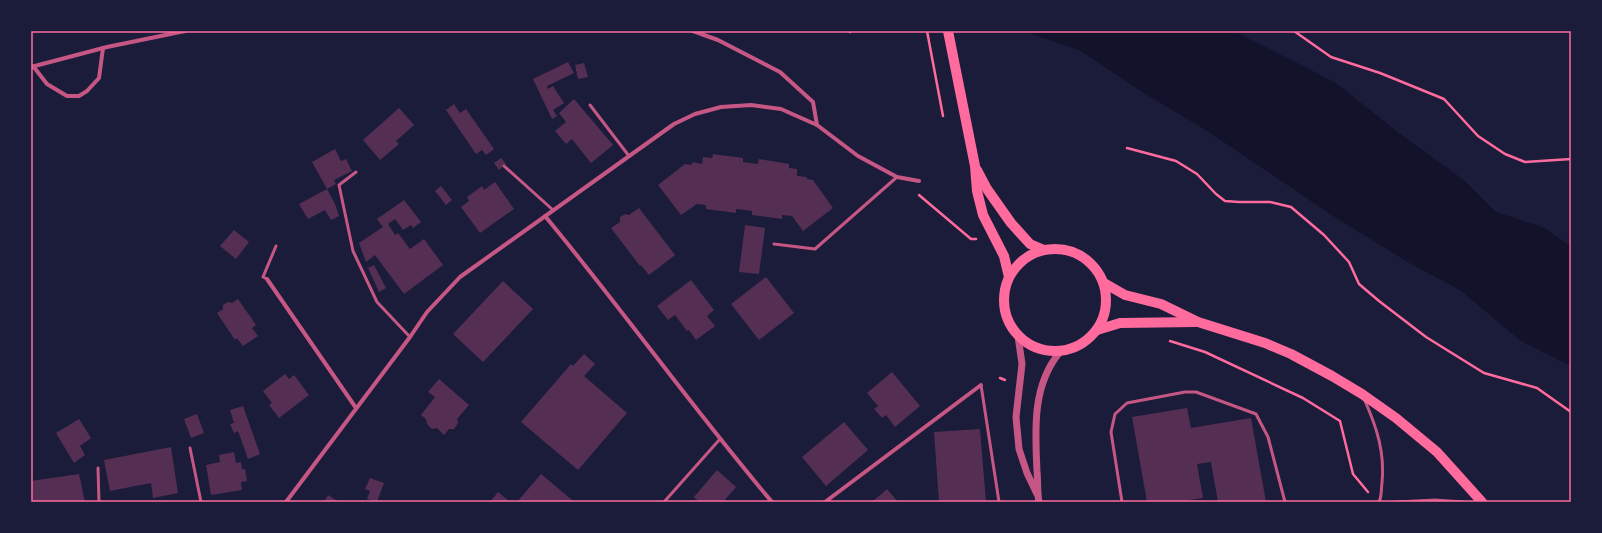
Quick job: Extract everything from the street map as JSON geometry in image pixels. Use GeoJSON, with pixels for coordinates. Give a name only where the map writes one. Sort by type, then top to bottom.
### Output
{"type":"FeatureCollection","features":[{"type":"Feature","properties":{"kind":"main road"},"geometry":{"type":"LineString","coordinates":[[948,31],[975,166],[977,191],[983,215],[1004,256],[1009,277]]}},
{"type":"Feature","properties":{"kind":"main road"},"geometry":{"type":"LineString","coordinates":[[975,166],[987,189],[1011,222],[1030,244],[1044,250]]}},
{"type":"Feature","properties":{"kind":"main road"},"geometry":{"type":"LineString","coordinates":[[1097,330],[1104,314],[1106,292],[1104,283],[1098,273],[1086,260],[1072,252],[1055,249],[1044,250],[1033,254],[1015,267],[1004,290],[1003,304],[1006,318],[1018,336],[1038,349],[1049,352],[1060,352],[1080,345],[1097,330],[1120,323],[1198,322]]}},
{"type":"Feature","properties":{"kind":"main road"},"geometry":{"type":"LineString","coordinates":[[1104,283],[1125,295],[1161,304],[1198,322],[1245,336],[1278,349],[1332,376],[1362,394],[1396,418],[1437,452],[1482,502]]}},
{"type":"Feature","properties":{"kind":"street"},"geometry":{"type":"LineString","coordinates":[[103,48],[99,78],[87,92],[79,96],[67,96],[47,84],[32,66],[103,48],[185,31]]}},
{"type":"Feature","properties":{"kind":"street"},"geometry":{"type":"LineString","coordinates":[[693,31],[718,40],[780,72],[812,102],[817,125]]}},
{"type":"Feature","properties":{"kind":"street"},"geometry":{"type":"LineString","coordinates":[[286,502],[410,337],[427,312],[460,277],[674,124],[695,114],[721,108],[751,105],[781,109],[817,125],[858,156],[898,177],[919,182]]}},
{"type":"Feature","properties":{"kind":"street"},"geometry":{"type":"LineString","coordinates":[[545,216],[590,270],[720,439],[772,502]]}},
{"type":"Feature","properties":{"kind":"street"},"geometry":{"type":"LineString","coordinates":[[267,279],[356,408]]}},
{"type":"Feature","properties":{"kind":"street"},"geometry":{"type":"LineString","coordinates":[[1018,336],[1022,364],[1016,401],[1019,449],[1039,502]]}},
{"type":"Feature","properties":{"kind":"street"},"geometry":{"type":"LineString","coordinates":[[1037,494],[1035,446],[1036,418],[1041,387],[1053,360],[1060,352]]}},
{"type":"Feature","properties":{"kind":"street"},"geometry":{"type":"LineString","coordinates":[[825,502],[981,385]]}},
{"type":"Feature","properties":{"kind":"lane"},"geometry":{"type":"LineString","coordinates":[[590,105],[629,156]]}},
{"type":"Feature","properties":{"kind":"lane"},"geometry":{"type":"LineString","coordinates":[[504,166],[553,210]]}},
{"type":"Feature","properties":{"kind":"lane"},"geometry":{"type":"LineString","coordinates":[[356,172],[338,185],[353,251],[377,302],[410,337]]}},
{"type":"Feature","properties":{"kind":"lane"},"geometry":{"type":"LineString","coordinates":[[774,244],[815,249],[898,177]]}},
{"type":"Feature","properties":{"kind":"lane"},"geometry":{"type":"LineString","coordinates":[[267,279],[263,277],[276,246]]}},
{"type":"Feature","properties":{"kind":"lane"},"geometry":{"type":"LineString","coordinates":[[981,385],[999,502]]}},
{"type":"Feature","properties":{"kind":"lane"},"geometry":{"type":"LineString","coordinates":[[1122,502],[1111,432],[1115,414],[1127,402],[1185,392],[1196,392],[1256,414],[1268,437],[1285,502]]}},
{"type":"Feature","properties":{"kind":"lane"},"geometry":{"type":"LineString","coordinates":[[1362,394],[1375,423],[1381,445],[1383,470],[1380,501],[1386,502]]}},
{"type":"Feature","properties":{"kind":"lane"},"geometry":{"type":"LineString","coordinates":[[664,502],[720,439]]}},
{"type":"Feature","properties":{"kind":"lane"},"geometry":{"type":"LineString","coordinates":[[190,448],[201,502]]}},
{"type":"Feature","properties":{"kind":"lane"},"geometry":{"type":"LineString","coordinates":[[98,468],[99,502]]}},
{"type":"Feature","properties":{"kind":"lane"},"geometry":{"type":"LineString","coordinates":[[1397,502],[1435,500],[1463,502]]}},
{"type":"Feature","properties":{"kind":"path"},"geometry":{"type":"LineString","coordinates":[[927,31],[943,116]]}},
{"type":"Feature","properties":{"kind":"path"},"geometry":{"type":"LineString","coordinates":[[1294,31],[1331,57],[1380,72],[1444,99],[1478,136],[1505,154],[1525,162],[1571,159]]}},
{"type":"Feature","properties":{"kind":"path"},"geometry":{"type":"LineString","coordinates":[[1127,148],[1176,161],[1197,174],[1216,194],[1225,201],[1270,202],[1291,207],[1324,235],[1349,262],[1360,284],[1379,301],[1426,337],[1484,373],[1536,388],[1571,412]]}},
{"type":"Feature","properties":{"kind":"path"},"geometry":{"type":"LineString","coordinates":[[898,177],[971,239],[978,239]]}},
{"type":"Feature","properties":{"kind":"path"},"geometry":{"type":"LineString","coordinates":[[1169,341],[1212,355],[1303,398],[1340,421],[1353,474],[1363,487]]}},
{"type":"Feature","properties":{"kind":"shaded area"},"geometry":{"type":"Polygon","coordinates":[[[1024,31],[1234,31],[1336,83],[1399,133],[1465,181],[1496,212],[1545,228],[1571,247],[1571,366],[1521,341],[1460,290],[1411,264],[1333,216],[1206,130],[1142,92],[1081,51],[1024,31]]]}},
{"type":"Feature","properties":{"kind":"building"},"geometry":{"type":"Polygon","coordinates":[[[568,62],[574,73],[547,86],[548,89],[553,86],[564,103],[553,110],[557,116],[552,119],[533,79],[568,62]]]}},
{"type":"Feature","properties":{"kind":"building"},"geometry":{"type":"Polygon","coordinates":[[[584,63],[588,77],[578,79],[575,65],[584,63]]]}},
{"type":"Feature","properties":{"kind":"building"},"geometry":{"type":"Polygon","coordinates":[[[574,99],[613,145],[591,163],[572,139],[566,144],[555,131],[566,122],[559,113],[574,99]]]}},
{"type":"Feature","properties":{"kind":"building"},"geometry":{"type":"Polygon","coordinates":[[[454,104],[460,113],[466,109],[494,149],[486,155],[482,150],[476,154],[446,110],[454,104]]]}},
{"type":"Feature","properties":{"kind":"building"},"geometry":{"type":"Polygon","coordinates":[[[399,108],[414,125],[396,141],[399,144],[380,160],[363,140],[399,108]]]}},
{"type":"Feature","properties":{"kind":"building"},"geometry":{"type":"Polygon","coordinates":[[[335,149],[341,161],[346,159],[352,171],[334,180],[336,184],[327,189],[312,162],[335,149]]]}},
{"type":"Feature","properties":{"kind":"building"},"geometry":{"type":"Polygon","coordinates":[[[713,154],[743,158],[743,162],[750,163],[758,164],[759,159],[789,164],[789,168],[797,169],[797,176],[807,177],[807,179],[813,180],[833,208],[803,231],[792,216],[782,215],[782,219],[752,215],[752,211],[745,210],[736,209],[736,213],[706,209],[706,205],[697,204],[681,215],[658,185],[685,164],[692,165],[692,162],[702,164],[703,157],[712,158],[713,154]]]}},
{"type":"Feature","properties":{"kind":"building"},"geometry":{"type":"Polygon","coordinates":[[[501,158],[506,164],[499,170],[494,163],[501,158]]]}},
{"type":"Feature","properties":{"kind":"building"},"geometry":{"type":"Polygon","coordinates":[[[495,182],[514,209],[480,233],[461,207],[469,201],[467,197],[482,186],[484,190],[495,182]]]}},
{"type":"Feature","properties":{"kind":"building"},"geometry":{"type":"Polygon","coordinates":[[[441,186],[452,200],[446,205],[435,191],[441,186]]]}},
{"type":"Feature","properties":{"kind":"building"},"geometry":{"type":"Polygon","coordinates":[[[327,189],[335,204],[339,216],[331,220],[325,210],[308,219],[299,204],[327,189]]]}},
{"type":"Feature","properties":{"kind":"building"},"geometry":{"type":"Polygon","coordinates":[[[404,200],[421,222],[413,228],[411,225],[403,230],[395,219],[388,224],[395,235],[398,233],[410,249],[424,239],[443,265],[404,294],[375,255],[366,262],[359,243],[383,227],[377,219],[404,200]]]}},
{"type":"Feature","properties":{"kind":"building"},"geometry":{"type":"Polygon","coordinates":[[[639,208],[675,255],[649,275],[641,265],[640,266],[611,228],[620,222],[620,217],[625,214],[629,215],[639,208]]]}},
{"type":"Feature","properties":{"kind":"building"},"geometry":{"type":"Polygon","coordinates":[[[745,225],[765,228],[759,274],[739,272],[745,225]]]}},
{"type":"Feature","properties":{"kind":"building"},"geometry":{"type":"Polygon","coordinates":[[[234,230],[249,242],[236,259],[220,246],[234,230]]]}},
{"type":"Feature","properties":{"kind":"building"},"geometry":{"type":"Polygon","coordinates":[[[374,265],[386,288],[379,292],[368,268],[374,265]]]}},
{"type":"Feature","properties":{"kind":"building"},"geometry":{"type":"Polygon","coordinates":[[[766,277],[794,313],[759,340],[731,304],[766,277]]]}},
{"type":"Feature","properties":{"kind":"building"},"geometry":{"type":"Polygon","coordinates":[[[691,280],[714,310],[707,316],[715,326],[696,340],[675,315],[668,320],[657,306],[691,280]]]}},
{"type":"Feature","properties":{"kind":"building"},"geometry":{"type":"Polygon","coordinates":[[[503,281],[533,309],[483,362],[453,334],[503,281]]]}},
{"type":"Feature","properties":{"kind":"building"},"geometry":{"type":"Polygon","coordinates":[[[238,299],[256,325],[252,328],[258,336],[243,346],[237,338],[235,340],[217,313],[223,309],[223,305],[228,302],[232,303],[238,299]]]}},
{"type":"Feature","properties":{"kind":"building"},"geometry":{"type":"Polygon","coordinates":[[[584,354],[595,364],[584,376],[627,413],[578,470],[521,422],[571,364],[573,366],[584,354]]]}},
{"type":"Feature","properties":{"kind":"building"},"geometry":{"type":"Polygon","coordinates":[[[892,372],[920,406],[895,427],[886,415],[882,418],[874,409],[878,406],[867,393],[892,372]]]}},
{"type":"Feature","properties":{"kind":"building"},"geometry":{"type":"Polygon","coordinates":[[[285,374],[289,379],[294,375],[309,395],[279,418],[269,405],[272,403],[263,391],[285,374]]]}},
{"type":"Feature","properties":{"kind":"building"},"geometry":{"type":"Polygon","coordinates":[[[439,379],[469,405],[457,419],[458,423],[454,429],[449,429],[444,435],[437,428],[432,429],[427,424],[426,419],[421,415],[435,397],[428,392],[439,379]]]}},
{"type":"Feature","properties":{"kind":"building"},"geometry":{"type":"Polygon","coordinates":[[[243,406],[260,454],[248,459],[238,431],[234,433],[230,424],[234,423],[230,410],[243,406]]]}},
{"type":"Feature","properties":{"kind":"building"},"geometry":{"type":"Polygon","coordinates":[[[1187,408],[1191,428],[1251,418],[1266,502],[1218,502],[1211,462],[1197,464],[1203,498],[1179,502],[1147,502],[1132,417],[1187,408]]]}},
{"type":"Feature","properties":{"kind":"building"},"geometry":{"type":"Polygon","coordinates":[[[197,414],[204,433],[191,438],[184,419],[197,414]]]}},
{"type":"Feature","properties":{"kind":"building"},"geometry":{"type":"Polygon","coordinates":[[[79,419],[91,438],[80,446],[85,455],[74,463],[56,433],[79,419]]]}},
{"type":"Feature","properties":{"kind":"building"},"geometry":{"type":"Polygon","coordinates":[[[844,422],[868,450],[826,486],[802,457],[844,422]]]}},
{"type":"Feature","properties":{"kind":"building"},"geometry":{"type":"Polygon","coordinates":[[[980,429],[986,502],[939,502],[934,432],[980,429]]]}},
{"type":"Feature","properties":{"kind":"building"},"geometry":{"type":"Polygon","coordinates":[[[171,447],[178,493],[153,498],[151,483],[110,491],[104,460],[171,447]]]}},
{"type":"Feature","properties":{"kind":"building"},"geometry":{"type":"Polygon","coordinates":[[[234,452],[236,463],[241,462],[242,469],[245,469],[247,481],[241,482],[242,490],[211,495],[206,465],[220,462],[219,455],[234,452]]]}},
{"type":"Feature","properties":{"kind":"building"},"geometry":{"type":"Polygon","coordinates":[[[717,470],[736,487],[723,502],[699,502],[694,497],[717,470]]]}},
{"type":"Feature","properties":{"kind":"building"},"geometry":{"type":"Polygon","coordinates":[[[79,474],[85,502],[31,502],[31,481],[79,474]]]}},
{"type":"Feature","properties":{"kind":"building"},"geometry":{"type":"Polygon","coordinates":[[[541,474],[572,500],[571,502],[517,502],[541,474]]]}},
{"type":"Feature","properties":{"kind":"building"},"geometry":{"type":"Polygon","coordinates":[[[370,478],[384,483],[377,502],[367,499],[370,491],[365,489],[370,478]]]}},
{"type":"Feature","properties":{"kind":"building"},"geometry":{"type":"Polygon","coordinates":[[[887,489],[898,502],[872,502],[887,489]]]}},
{"type":"Feature","properties":{"kind":"building"},"geometry":{"type":"Polygon","coordinates":[[[498,492],[510,502],[490,502],[498,492]]]}},
{"type":"Feature","properties":{"kind":"building"},"geometry":{"type":"Polygon","coordinates":[[[328,495],[339,502],[324,502],[328,495]]]}}]}
